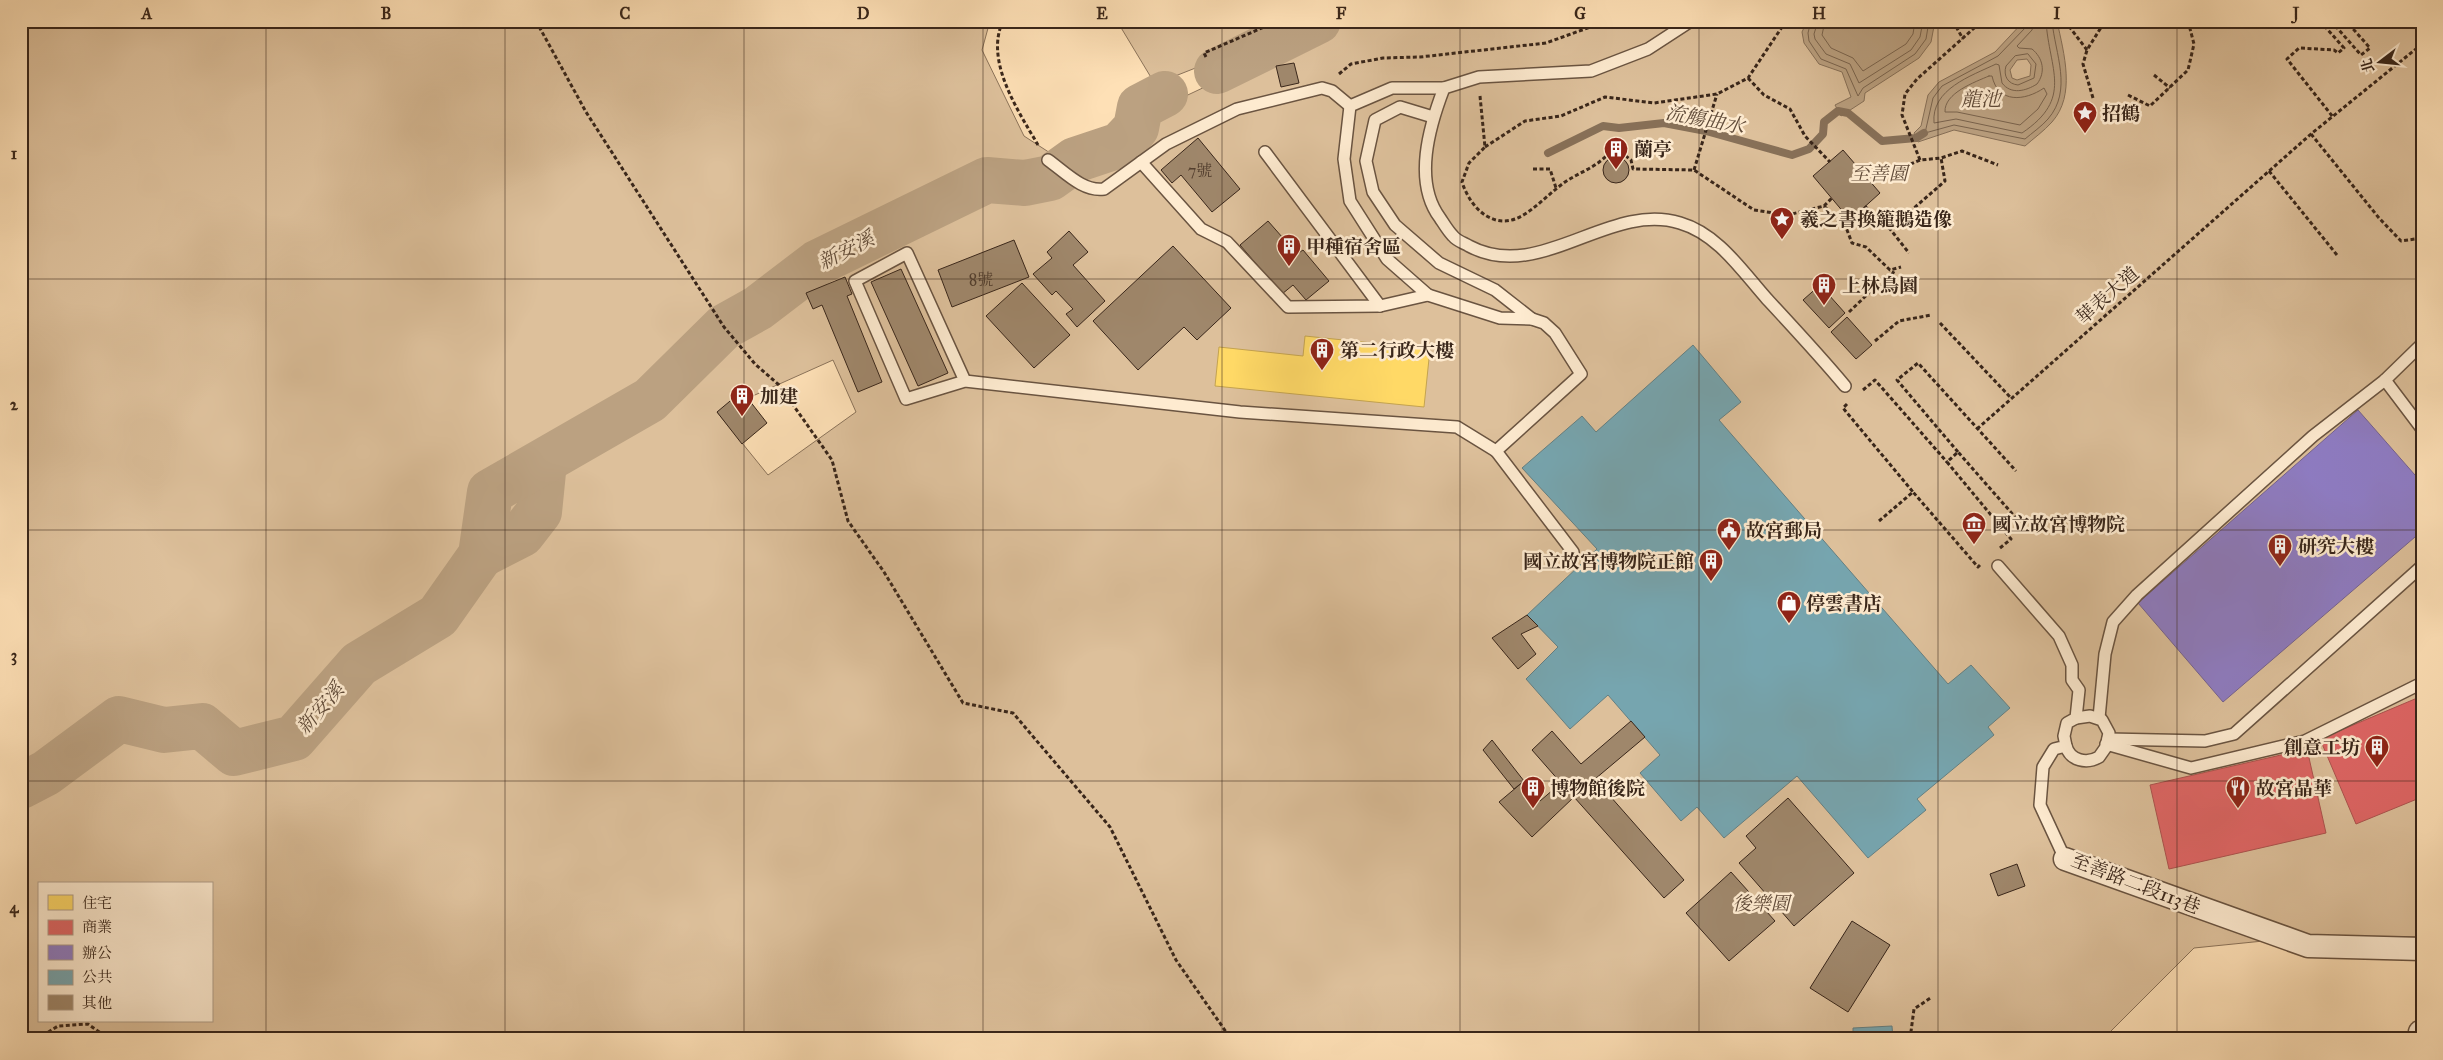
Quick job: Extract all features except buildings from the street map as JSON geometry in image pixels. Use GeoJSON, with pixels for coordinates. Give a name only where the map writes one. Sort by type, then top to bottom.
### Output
{"type":"FeatureCollection","features":[{"type":"Feature","properties":{"kind":"street","name":"至善路二段113巷"},"geometry":{"type":"LineString","coordinates":[[2065,859],[2308,946],[2422,949]]}},
{"type":"Feature","properties":{"kind":"lane"},"geometry":{"type":"LineString","coordinates":[[1350,106],[1392,88],[1444,88],[1479,77],[1591,72],[1648,49],[1691,21]]}},
{"type":"Feature","properties":{"kind":"lane"},"geometry":{"type":"LineString","coordinates":[[1048,160],[1088,188],[1104,189],[1166,144],[1237,109],[1322,88],[1332,91],[1350,106]]}},
{"type":"Feature","properties":{"kind":"lane"},"geometry":{"type":"LineString","coordinates":[[1444,88],[1432,117],[1425,173],[1430,206],[1454,238],[1482,253],[1514,258],[1551,249],[1611,228],[1649,219],[1680,223],[1709,237],[1737,263],[1845,386]]}},
{"type":"Feature","properties":{"kind":"lane"},"geometry":{"type":"LineString","coordinates":[[1350,106],[1344,159],[1350,201],[1387,259],[1428,295],[1500,318],[1532,319],[1544,323],[1556,334],[1581,374],[1496,451]]}},
{"type":"Feature","properties":{"kind":"lane"},"geometry":{"type":"LineString","coordinates":[[1432,117],[1400,107],[1376,120],[1366,161],[1373,192],[1396,225],[1440,263],[1495,290],[1532,319]]}},
{"type":"Feature","properties":{"kind":"lane"},"geometry":{"type":"LineString","coordinates":[[1265,152],[1380,306]]}},
{"type":"Feature","properties":{"kind":"lane"},"geometry":{"type":"LineString","coordinates":[[1141,162],[1201,229],[1227,242],[1288,307],[1380,306],[1428,295]]}},
{"type":"Feature","properties":{"kind":"lane"},"geometry":{"type":"LineString","coordinates":[[965,381],[907,253],[855,281],[906,399],[965,381],[1240,412],[1457,427],[1496,451],[1573,552]]}},
{"type":"Feature","properties":{"kind":"lane"},"geometry":{"type":"LineString","coordinates":[[2099,718],[2105,654],[2113,622],[2137,595],[2313,436],[2385,380],[2422,344]]}},
{"type":"Feature","properties":{"kind":"lane"},"geometry":{"type":"LineString","coordinates":[[2385,380],[2422,430]]}},
{"type":"Feature","properties":{"kind":"lane"},"geometry":{"type":"LineString","coordinates":[[1998,566],[2059,636],[2072,665],[2072,680],[2079,690],[2076,718]]}},
{"type":"Feature","properties":{"kind":"lane"},"geometry":{"type":"LineString","coordinates":[[2107,742],[2205,741],[2234,734],[2422,566]]}},
{"type":"Feature","properties":{"kind":"lane"},"geometry":{"type":"LineString","coordinates":[[2107,742],[2191,768],[2305,741],[2422,684]]}},
{"type":"Feature","properties":{"kind":"lane"},"geometry":{"type":"LineString","coordinates":[[2090,716],[2099,718],[2106,725],[2109,733],[2100,757],[2084,761],[2072,756],[2066,746],[2064,736],[2067,723],[2076,718],[2090,716]]}},
{"type":"Feature","properties":{"kind":"lane","name":"至善路二段113巷"},"geometry":{"type":"LineString","coordinates":[[2065,859],[2040,805],[2043,768],[2054,749],[2066,746]]}},
{"type":"Feature","properties":{"kind":"path"},"geometry":{"type":"LineString","coordinates":[[536,21],[586,112],[724,327],[755,364],[779,384],[832,460],[848,521],[884,572],[964,703],[1013,713],[1110,827],[1176,960],[1231,1039]]}},
{"type":"Feature","properties":{"kind":"path"},"geometry":{"type":"LineString","coordinates":[[1003,21],[998,46],[1007,90],[1048,160]]}},
{"type":"Feature","properties":{"kind":"path"},"geometry":{"type":"LineString","coordinates":[[1206,56],[1204,53],[1278,21]]}},
{"type":"Feature","properties":{"kind":"path"},"geometry":{"type":"LineString","coordinates":[[1332,91],[1334,78],[1351,64],[1383,58],[1420,57],[1546,43],[1607,21]]}},
{"type":"Feature","properties":{"kind":"path"},"geometry":{"type":"LineString","coordinates":[[1786,21],[1748,78],[1716,94],[1654,103],[1605,97],[1561,116],[1525,121],[1485,147],[1469,163],[1462,182],[1467,198],[1482,214],[1500,222],[1524,215],[1576,174],[1600,164],[1609,153],[1622,153],[1631,160],[1633,168],[1694,170],[1754,210],[1788,215],[1824,206],[1832,198]]}},
{"type":"Feature","properties":{"kind":"path"},"geometry":{"type":"LineString","coordinates":[[1920,160],[1902,115],[1905,94],[1917,79],[1982,21]]}},
{"type":"Feature","properties":{"kind":"path"},"geometry":{"type":"LineString","coordinates":[[2065,21],[2087,50]]}},
{"type":"Feature","properties":{"kind":"path"},"geometry":{"type":"LineString","coordinates":[[2093,98],[2083,64],[2087,50],[2105,21]]}},
{"type":"Feature","properties":{"kind":"path"},"geometry":{"type":"LineString","coordinates":[[2128,95],[2150,106],[2188,70],[2194,44],[2188,21]]}},
{"type":"Feature","properties":{"kind":"path"},"geometry":{"type":"LineString","coordinates":[[2320,21],[2344,48],[2338,53],[2334,50],[2299,48],[2287,59],[2333,117]]}},
{"type":"Feature","properties":{"kind":"path"},"geometry":{"type":"LineString","coordinates":[[2331,21],[2361,56],[2370,48],[2346,21]]}},
{"type":"Feature","properties":{"kind":"path"},"geometry":{"type":"LineString","coordinates":[[1954,22],[1963,39]]}},
{"type":"Feature","properties":{"kind":"path","name":"華表大道"},"geometry":{"type":"LineString","coordinates":[[1977,429],[2311,134],[2422,44]]}},
{"type":"Feature","properties":{"kind":"path"},"geometry":{"type":"LineString","coordinates":[[2154,75],[2170,88]]}},
{"type":"Feature","properties":{"kind":"path"},"geometry":{"type":"LineString","coordinates":[[1748,78],[1764,95],[1790,109],[1805,136],[1830,162]]}},
{"type":"Feature","properties":{"kind":"path"},"geometry":{"type":"LineString","coordinates":[[1694,170],[1716,94]]}},
{"type":"Feature","properties":{"kind":"path"},"geometry":{"type":"LineString","coordinates":[[1480,95],[1485,147]]}},
{"type":"Feature","properties":{"kind":"path"},"geometry":{"type":"LineString","coordinates":[[2311,134],[2379,218],[2401,242],[2422,238]]}},
{"type":"Feature","properties":{"kind":"path"},"geometry":{"type":"LineString","coordinates":[[1862,172],[1869,166],[1897,170],[1920,160],[1941,158],[1962,151],[1998,165]]}},
{"type":"Feature","properties":{"kind":"path"},"geometry":{"type":"LineString","coordinates":[[1890,229],[1945,181],[1941,158]]}},
{"type":"Feature","properties":{"kind":"path"},"geometry":{"type":"LineString","coordinates":[[1533,168],[1550,169],[1556,188]]}},
{"type":"Feature","properties":{"kind":"path"},"geometry":{"type":"LineString","coordinates":[[2269,171],[2337,255]]}},
{"type":"Feature","properties":{"kind":"path"},"geometry":{"type":"LineString","coordinates":[[1824,206],[1847,230],[1852,243],[1866,247],[1890,270],[1901,267]]}},
{"type":"Feature","properties":{"kind":"path"},"geometry":{"type":"LineString","coordinates":[[1865,206],[1877,221],[1890,229],[1909,253]]}},
{"type":"Feature","properties":{"kind":"path"},"geometry":{"type":"LineString","coordinates":[[1849,312],[1872,290],[1888,284],[1895,269]]}},
{"type":"Feature","properties":{"kind":"path"},"geometry":{"type":"LineString","coordinates":[[1875,341],[1899,321],[1931,316]]}},
{"type":"Feature","properties":{"kind":"path"},"geometry":{"type":"LineString","coordinates":[[1940,323],[2011,398]]}},
{"type":"Feature","properties":{"kind":"path"},"geometry":{"type":"LineString","coordinates":[[2016,471],[1918,363],[1896,380],[2016,518]]}},
{"type":"Feature","properties":{"kind":"path"},"geometry":{"type":"LineString","coordinates":[[1862,391],[1875,380],[1947,462],[2011,539],[1997,551]]}},
{"type":"Feature","properties":{"kind":"path"},"geometry":{"type":"LineString","coordinates":[[1850,402],[1843,408],[1978,567],[1983,563]]}},
{"type":"Feature","properties":{"kind":"path"},"geometry":{"type":"LineString","coordinates":[[1947,462],[1958,452]]}},
{"type":"Feature","properties":{"kind":"path"},"geometry":{"type":"LineString","coordinates":[[1880,521],[1913,492]]}},
{"type":"Feature","properties":{"kind":"path"},"geometry":{"type":"LineString","coordinates":[[1910,1039],[1914,1009],[1932,997]]}},
{"type":"Feature","properties":{"kind":"path"},"geometry":{"type":"LineString","coordinates":[[37,1039],[58,1026],[88,1024],[109,1039]]}},
{"type":"Feature","properties":{"kind":"green space"},"geometry":{"type":"Polygon","coordinates":[[[21,21],[990,21],[982,50],[1024,136],[1084,175],[1146,143],[1158,109],[1345,21],[2422,21],[2422,937],[2313,936],[2194,948],[2103,1039],[21,1039],[21,21]],[[833,360],[717,412],[768,475],[856,412],[833,360]]]}},
{"type":"Feature","properties":{"kind":"green space"},"geometry":{"type":"Polygon","coordinates":[[[1117,21],[1297,21],[1241,50],[1155,84],[1117,21]]]}},
{"type":"Feature","properties":{"kind":"water"},"geometry":{"type":"Polygon","coordinates":[[[1807,21],[1935,21],[1931,42],[1919,58],[1865,93],[1864,101],[1841,116],[1835,105],[1851,97],[1842,72],[1819,64],[1804,43],[1802,32],[1807,21]]]}},
{"type":"Feature","properties":{"kind":"water","name":"龍池"},"geometry":{"type":"Polygon","coordinates":[[[2024,21],[2057,21],[2065,60],[2066,87],[2064,99],[2052,122],[2025,146],[1954,130],[1918,142],[1914,133],[1921,126],[1928,95],[1939,82],[1995,52],[2024,21]],[[2027,59],[2017,60],[2010,70],[2012,78],[2017,80],[2030,76],[2031,65],[2027,59]]]}},
{"type":"Feature","properties":{"kind":"waterway","name":"新安溪"},"geometry":{"type":"LineString","coordinates":[[1217,71],[1318,21]]}},
{"type":"Feature","properties":{"kind":"waterway","name":"新安溪"},"geometry":{"type":"LineString","coordinates":[[21,786],[46,773],[119,719],[164,730],[202,726],[234,753],[294,738],[359,664],[438,616],[481,555],[490,492],[650,400],[724,327],[758,308],[817,263],[987,180],[1025,183],[1050,178],[1075,160],[1120,145],[1136,128],[1140,107],[1165,94]]}},
{"type":"Feature","properties":{"kind":"waterway","name":"流觴曲水"},"geometry":{"type":"LineString","coordinates":[[1548,153],[1603,126],[1619,128],[1664,123],[1706,131],[1792,155],[1809,149],[1823,134],[1824,122],[1838,111],[1848,113],[1882,141],[1916,138],[1924,133]]}},
{"type":"Feature","properties":{"kind":"waterway","name":"新安溪"},"geometry":{"type":"LineString","coordinates":[[481,555],[522,534],[539,512],[544,462]]}},
{"type":"Feature","properties":{"kind":"place","name":"招鶴"},"geometry":{"type":"Point","coordinates":[2085,134]}},
{"type":"Feature","properties":{"kind":"place","name":"蘭亭"},"geometry":{"type":"Point","coordinates":[1616,170]}},
{"type":"Feature","properties":{"kind":"place","name":"羲之書換籠鵝造像"},"geometry":{"type":"Point","coordinates":[1782,240]}},
{"type":"Feature","properties":{"kind":"place","name":"甲種宿舍區"},"geometry":{"type":"Point","coordinates":[1289,267]}},
{"type":"Feature","properties":{"kind":"place","name":"上林鳥園"},"geometry":{"type":"Point","coordinates":[1824,306]}},
{"type":"Feature","properties":{"kind":"place","name":"第二行政大樓"},"geometry":{"type":"Point","coordinates":[1322,371]}},
{"type":"Feature","properties":{"kind":"place","name":"加建"},"geometry":{"type":"Point","coordinates":[742,417]}},
{"type":"Feature","properties":{"kind":"place","name":"國立故宮博物院"},"geometry":{"type":"Point","coordinates":[1974,545]}},
{"type":"Feature","properties":{"kind":"place","name":"故宮郵局"},"geometry":{"type":"Point","coordinates":[1729,551]}},
{"type":"Feature","properties":{"kind":"place","name":"研究大樓"},"geometry":{"type":"Point","coordinates":[2280,567]}},
{"type":"Feature","properties":{"kind":"place","name":"國立故宮博物院正館"},"geometry":{"type":"Point","coordinates":[1711,582]}},
{"type":"Feature","properties":{"kind":"place","name":"停雲書店"},"geometry":{"type":"Point","coordinates":[1789,624]}},
{"type":"Feature","properties":{"kind":"place","name":"創意工坊"},"geometry":{"type":"Point","coordinates":[2377,768]}},
{"type":"Feature","properties":{"kind":"place","name":"博物館後院"},"geometry":{"type":"Point","coordinates":[1533,809]}},
{"type":"Feature","properties":{"kind":"place","name":"故宮晶華"},"geometry":{"type":"Point","coordinates":[2238,809]}},
{"type":"Feature","properties":{"kind":"park label","name":"至善園"},"geometry":{"type":"Point","coordinates":[1879,173]}},
{"type":"Feature","properties":{"kind":"park label","name":"後樂園"},"geometry":{"type":"Point","coordinates":[1761,903]}}]}
